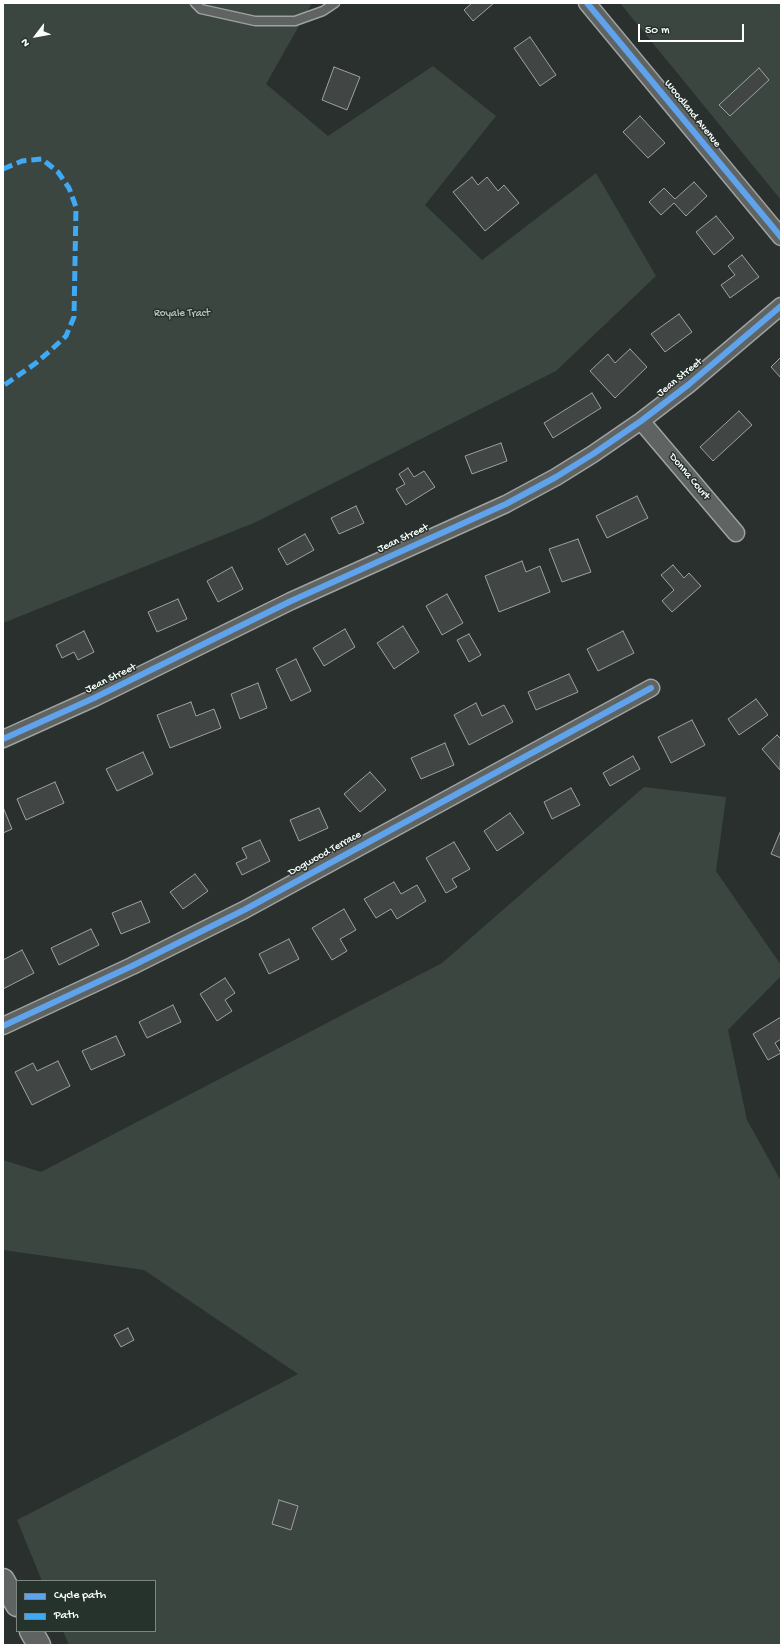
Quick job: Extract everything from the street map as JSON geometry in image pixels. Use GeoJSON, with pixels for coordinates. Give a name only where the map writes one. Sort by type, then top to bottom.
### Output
{"type":"FeatureCollection","features":[{"type":"Feature","properties":{"kind":"main road"},"geometry":{"type":"LineString","coordinates":[[3,1580],[16,1603]]}},
{"type":"Feature","properties":{"kind":"main road"},"geometry":{"type":"LineString","coordinates":[[32,1632],[39,1645]]}},
{"type":"Feature","properties":{"kind":"street","name":"Woodland Avenue"},"geometry":{"type":"LineString","coordinates":[[587,3],[781,237]]}},
{"type":"Feature","properties":{"kind":"street","name":"Jean Street"},"geometry":{"type":"LineString","coordinates":[[3,740],[94,698],[298,598],[506,504],[556,477],[642,421],[688,386],[781,306]]}},
{"type":"Feature","properties":{"kind":"street","name":"Donna Court"},"geometry":{"type":"LineString","coordinates":[[642,421],[736,533]]}},
{"type":"Feature","properties":{"kind":"street","name":"Dogwood Terrace"},"geometry":{"type":"LineString","coordinates":[[3,1026],[132,966],[244,910],[651,688]]}},
{"type":"Feature","properties":{"kind":"lane"},"geometry":{"type":"LineString","coordinates":[[195,3],[201,8],[255,21],[295,20],[323,11],[335,3]]}},
{"type":"Feature","properties":{"kind":"green space","name":"Royale Tract"},"geometry":{"type":"Polygon","coordinates":[[[3,3],[312,3],[266,84],[328,136],[433,66],[496,116],[425,205],[482,260],[596,173],[656,276],[556,371],[254,523],[3,623],[3,3]]]}},
{"type":"Feature","properties":{"kind":"green space"},"geometry":{"type":"Polygon","coordinates":[[[620,3],[781,3],[781,200],[620,3]]]}},
{"type":"Feature","properties":{"kind":"green space"},"geometry":{"type":"Polygon","coordinates":[[[644,787],[726,797],[716,871],[781,965],[781,976],[728,1030],[747,1120],[781,1181],[781,1645],[69,1645],[63,1632],[156,1632],[156,1580],[42,1580],[17,1520],[298,1374],[144,1270],[3,1250],[3,1160],[41,1172],[442,963],[644,787]]]}},
{"type":"Feature","properties":{"kind":"building"},"geometry":{"type":"Polygon","coordinates":[[[472,3],[494,3],[473,21],[464,10],[472,3]]]}},
{"type":"Feature","properties":{"kind":"building"},"geometry":{"type":"Polygon","coordinates":[[[530,37],[556,75],[540,86],[514,48],[530,37]]]}},
{"type":"Feature","properties":{"kind":"building"},"geometry":{"type":"Polygon","coordinates":[[[334,67],[360,77],[347,110],[322,100],[334,67]]]}},
{"type":"Feature","properties":{"kind":"building"},"geometry":{"type":"Polygon","coordinates":[[[759,68],[769,80],[730,116],[719,105],[759,68]]]}},
{"type":"Feature","properties":{"kind":"building"},"geometry":{"type":"Polygon","coordinates":[[[640,116],[665,143],[648,158],[623,132],[640,116]]]}},
{"type":"Feature","properties":{"kind":"building"},"geometry":{"type":"Polygon","coordinates":[[[472,177],[478,185],[487,177],[498,191],[504,185],[519,203],[485,231],[453,192],[472,177]]]}},
{"type":"Feature","properties":{"kind":"building"},"geometry":{"type":"Polygon","coordinates":[[[694,182],[707,196],[686,216],[674,203],[661,215],[649,202],[664,188],[675,199],[694,182]]]}},
{"type":"Feature","properties":{"kind":"building"},"geometry":{"type":"Polygon","coordinates":[[[716,216],[734,238],[714,255],[696,232],[716,216]]]}},
{"type":"Feature","properties":{"kind":"building"},"geometry":{"type":"Polygon","coordinates":[[[742,255],[759,277],[730,298],[721,285],[735,275],[728,266],[742,255]]]}},
{"type":"Feature","properties":{"kind":"building"},"geometry":{"type":"Polygon","coordinates":[[[679,314],[692,332],[665,352],[651,334],[679,314]]]}},
{"type":"Feature","properties":{"kind":"building"},"geometry":{"type":"Polygon","coordinates":[[[630,349],[647,367],[615,398],[590,371],[608,354],[615,363],[630,349]]]}},
{"type":"Feature","properties":{"kind":"building"},"geometry":{"type":"Polygon","coordinates":[[[781,357],[781,378],[771,367],[781,357]]]}},
{"type":"Feature","properties":{"kind":"building"},"geometry":{"type":"Polygon","coordinates":[[[592,393],[601,408],[553,438],[544,423],[592,393]]]}},
{"type":"Feature","properties":{"kind":"building"},"geometry":{"type":"Polygon","coordinates":[[[739,411],[752,425],[713,461],[700,447],[739,411]]]}},
{"type":"Feature","properties":{"kind":"building"},"geometry":{"type":"Polygon","coordinates":[[[501,443],[507,461],[472,474],[465,456],[501,443]]]}},
{"type":"Feature","properties":{"kind":"building"},"geometry":{"type":"Polygon","coordinates":[[[408,468],[414,477],[424,471],[435,487],[406,505],[396,489],[405,484],[399,474],[408,468]]]}},
{"type":"Feature","properties":{"kind":"building"},"geometry":{"type":"Polygon","coordinates":[[[637,496],[648,518],[607,538],[596,516],[637,496]]]}},
{"type":"Feature","properties":{"kind":"building"},"geometry":{"type":"Polygon","coordinates":[[[356,506],[364,523],[339,534],[331,518],[356,506]]]}},
{"type":"Feature","properties":{"kind":"building"},"geometry":{"type":"Polygon","coordinates":[[[305,534],[314,550],[287,565],[278,549],[305,534]]]}},
{"type":"Feature","properties":{"kind":"building"},"geometry":{"type":"Polygon","coordinates":[[[578,539],[591,572],[562,582],[549,549],[578,539]]]}},
{"type":"Feature","properties":{"kind":"building"},"geometry":{"type":"Polygon","coordinates":[[[522,561],[526,572],[540,566],[550,592],[499,612],[485,576],[522,561]]]}},
{"type":"Feature","properties":{"kind":"building"},"geometry":{"type":"Polygon","coordinates":[[[673,565],[684,578],[689,573],[701,586],[672,612],[662,601],[674,590],[661,575],[673,565]]]}},
{"type":"Feature","properties":{"kind":"building"},"geometry":{"type":"Polygon","coordinates":[[[232,567],[243,589],[218,602],[207,581],[232,567]]]}},
{"type":"Feature","properties":{"kind":"building"},"geometry":{"type":"Polygon","coordinates":[[[447,594],[463,623],[442,635],[426,606],[447,594]]]}},
{"type":"Feature","properties":{"kind":"building"},"geometry":{"type":"Polygon","coordinates":[[[178,599],[187,619],[157,632],[148,612],[178,599]]]}},
{"type":"Feature","properties":{"kind":"building"},"geometry":{"type":"Polygon","coordinates":[[[403,626],[419,652],[394,669],[377,643],[403,626]]]}},
{"type":"Feature","properties":{"kind":"building"},"geometry":{"type":"Polygon","coordinates":[[[345,629],[355,647],[324,666],[313,648],[345,629]]]}},
{"type":"Feature","properties":{"kind":"building"},"geometry":{"type":"Polygon","coordinates":[[[84,631],[94,652],[78,660],[74,652],[62,658],[56,645],[84,631]]]}},
{"type":"Feature","properties":{"kind":"building"},"geometry":{"type":"Polygon","coordinates":[[[623,631],[634,653],[598,671],[587,649],[623,631]]]}},
{"type":"Feature","properties":{"kind":"building"},"geometry":{"type":"Polygon","coordinates":[[[469,634],[481,655],[469,662],[457,640],[469,634]]]}},
{"type":"Feature","properties":{"kind":"building"},"geometry":{"type":"Polygon","coordinates":[[[296,659],[311,691],[291,701],[276,669],[296,659]]]}},
{"type":"Feature","properties":{"kind":"building"},"geometry":{"type":"Polygon","coordinates":[[[569,674],[578,692],[536,710],[528,692],[569,674]]]}},
{"type":"Feature","properties":{"kind":"building"},"geometry":{"type":"Polygon","coordinates":[[[258,683],[267,708],[240,719],[231,694],[258,683]]]}},
{"type":"Feature","properties":{"kind":"building"},"geometry":{"type":"Polygon","coordinates":[[[756,699],[768,715],[739,735],[728,719],[756,699]]]}},
{"type":"Feature","properties":{"kind":"building"},"geometry":{"type":"Polygon","coordinates":[[[191,702],[196,716],[214,709],[221,728],[170,748],[157,715],[191,702]]]}},
{"type":"Feature","properties":{"kind":"building"},"geometry":{"type":"Polygon","coordinates":[[[476,703],[482,716],[504,705],[513,722],[469,745],[454,715],[476,703]]]}},
{"type":"Feature","properties":{"kind":"building"},"geometry":{"type":"Polygon","coordinates":[[[692,720],[705,745],[671,763],[658,737],[692,720]]]}},
{"type":"Feature","properties":{"kind":"building"},"geometry":{"type":"Polygon","coordinates":[[[777,735],[781,739],[780,770],[762,749],[777,735]]]}},
{"type":"Feature","properties":{"kind":"building"},"geometry":{"type":"Polygon","coordinates":[[[445,743],[454,765],[421,779],[411,758],[445,743]]]}},
{"type":"Feature","properties":{"kind":"building"},"geometry":{"type":"Polygon","coordinates":[[[143,752],[153,774],[117,791],[106,769],[143,752]]]}},
{"type":"Feature","properties":{"kind":"building"},"geometry":{"type":"Polygon","coordinates":[[[633,756],[640,769],[610,786],[603,773],[633,756]]]}},
{"type":"Feature","properties":{"kind":"building"},"geometry":{"type":"Polygon","coordinates":[[[370,772],[386,790],[360,812],[344,794],[370,772]]]}},
{"type":"Feature","properties":{"kind":"building"},"geometry":{"type":"Polygon","coordinates":[[[55,782],[64,803],[26,820],[17,799],[55,782]]]}},
{"type":"Feature","properties":{"kind":"building"},"geometry":{"type":"Polygon","coordinates":[[[571,788],[580,805],[552,819],[544,802],[571,788]]]}},
{"type":"Feature","properties":{"kind":"building"},"geometry":{"type":"Polygon","coordinates":[[[3,807],[12,829],[3,833],[3,807]]]}},
{"type":"Feature","properties":{"kind":"building"},"geometry":{"type":"Polygon","coordinates":[[[319,808],[328,828],[299,841],[290,820],[319,808]]]}},
{"type":"Feature","properties":{"kind":"building"},"geometry":{"type":"Polygon","coordinates":[[[510,813],[524,833],[497,851],[484,831],[510,813]]]}},
{"type":"Feature","properties":{"kind":"building"},"geometry":{"type":"Polygon","coordinates":[[[781,830],[781,858],[771,854],[781,830]]]}},
{"type":"Feature","properties":{"kind":"building"},"geometry":{"type":"Polygon","coordinates":[[[260,840],[270,861],[242,875],[236,863],[247,858],[242,848],[260,840]]]}},
{"type":"Feature","properties":{"kind":"building"},"geometry":{"type":"Polygon","coordinates":[[[454,842],[470,869],[452,879],[457,887],[446,893],[426,858],[454,842]]]}},
{"type":"Feature","properties":{"kind":"building"},"geometry":{"type":"Polygon","coordinates":[[[195,874],[208,891],[183,909],[170,892],[195,874]]]}},
{"type":"Feature","properties":{"kind":"building"},"geometry":{"type":"Polygon","coordinates":[[[394,882],[401,894],[417,885],[426,901],[397,919],[391,909],[376,918],[364,899],[394,882]]]}},
{"type":"Feature","properties":{"kind":"building"},"geometry":{"type":"Polygon","coordinates":[[[141,901],[150,922],[121,934],[112,913],[141,901]]]}},
{"type":"Feature","properties":{"kind":"building"},"geometry":{"type":"Polygon","coordinates":[[[344,909],[356,930],[340,939],[347,951],[332,960],[312,928],[344,909]]]}},
{"type":"Feature","properties":{"kind":"building"},"geometry":{"type":"Polygon","coordinates":[[[91,929],[99,945],[59,965],[51,948],[91,929]]]}},
{"type":"Feature","properties":{"kind":"building"},"geometry":{"type":"Polygon","coordinates":[[[289,939],[299,959],[269,974],[259,954],[289,939]]]}},
{"type":"Feature","properties":{"kind":"building"},"geometry":{"type":"Polygon","coordinates":[[[22,950],[34,973],[3,989],[3,960],[22,950]]]}},
{"type":"Feature","properties":{"kind":"building"},"geometry":{"type":"Polygon","coordinates":[[[225,978],[235,993],[225,1000],[232,1011],[217,1021],[200,994],[225,978]]]}},
{"type":"Feature","properties":{"kind":"building"},"geometry":{"type":"Polygon","coordinates":[[[173,1005],[181,1022],[147,1038],[139,1022],[173,1005]]]}},
{"type":"Feature","properties":{"kind":"building"},"geometry":{"type":"Polygon","coordinates":[[[781,1017],[781,1039],[775,1043],[781,1053],[768,1060],[753,1034],[781,1017]]]}},
{"type":"Feature","properties":{"kind":"building"},"geometry":{"type":"Polygon","coordinates":[[[116,1036],[125,1055],[91,1070],[82,1051],[116,1036]]]}},
{"type":"Feature","properties":{"kind":"building"},"geometry":{"type":"Polygon","coordinates":[[[58,1061],[70,1086],[32,1105],[15,1072],[33,1063],[37,1071],[58,1061]]]}},
{"type":"Feature","properties":{"kind":"building"},"geometry":{"type":"Polygon","coordinates":[[[128,1328],[134,1340],[121,1347],[114,1335],[128,1328]]]}},
{"type":"Feature","properties":{"kind":"building"},"geometry":{"type":"Polygon","coordinates":[[[279,1500],[298,1506],[291,1530],[272,1524],[279,1500]]]}},
{"type":"Feature","properties":{"kind":"marked path"},"geometry":{"type":"LineString","coordinates":[[3,169],[22,161],[42,159],[58,172],[69,188],[76,207],[74,317],[66,336],[36,363],[3,386]]}},
{"type":"Feature","properties":{"kind":"cycle path"},"geometry":{"type":"LineString","coordinates":[[587,3],[781,237]]}},
{"type":"Feature","properties":{"kind":"cycle path"},"geometry":{"type":"LineString","coordinates":[[3,739],[94,698],[291,601],[506,504],[556,477],[641,421],[688,385],[781,306]]}},
{"type":"Feature","properties":{"kind":"cycle path"},"geometry":{"type":"LineString","coordinates":[[3,1026],[132,966],[244,910],[651,688]]}}]}
